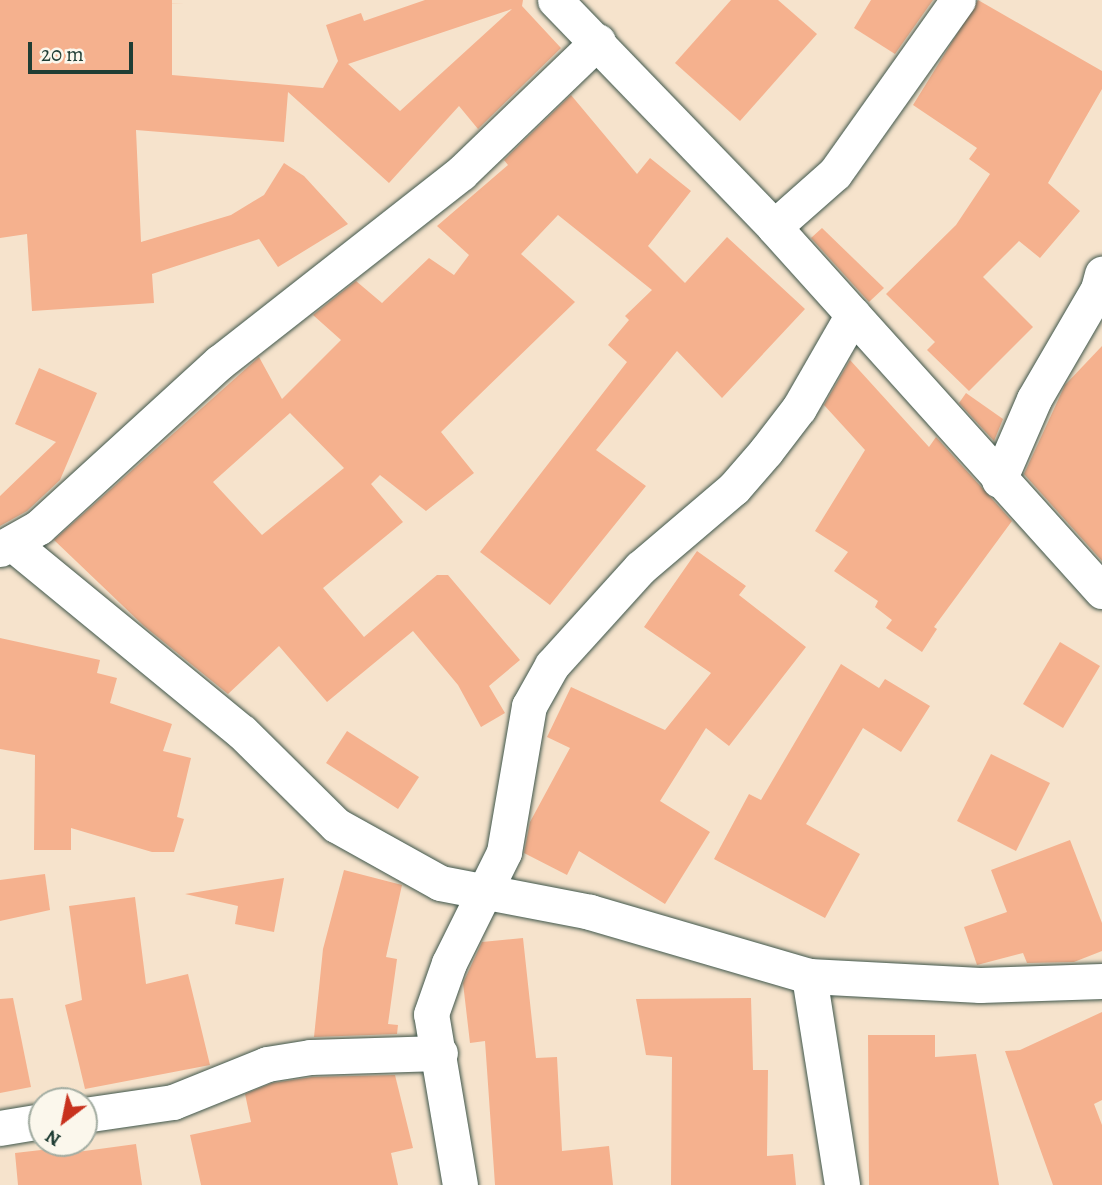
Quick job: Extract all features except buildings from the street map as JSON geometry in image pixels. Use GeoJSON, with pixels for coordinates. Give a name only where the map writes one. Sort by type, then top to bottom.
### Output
{"type":"FeatureCollection","features":[{"type":"Feature","properties":{"kind":"street"},"geometry":{"type":"LineString","coordinates":[[555,0],[598,41],[774,226],[999,480],[1102,591]]}},
{"type":"Feature","properties":{"kind":"street"},"geometry":{"type":"LineString","coordinates":[[774,226],[835,173],[958,0]]}},
{"type":"Feature","properties":{"kind":"street"},"geometry":{"type":"LineString","coordinates":[[598,41],[461,173],[220,362],[39,527],[7,547],[242,732],[336,825],[440,883],[590,912],[809,976],[980,985],[1102,981]]}},
{"type":"Feature","properties":{"kind":"street"},"geometry":{"type":"LineString","coordinates":[[999,480],[1034,399],[1098,289],[1102,274]]}},
{"type":"Feature","properties":{"kind":"street"},"geometry":{"type":"LineString","coordinates":[[460,1185],[440,1054],[430,1014],[449,963],[487,892],[504,852],[529,706],[552,666],[640,568],[734,488],[766,451],[799,408],[853,314]]}},
{"type":"Feature","properties":{"kind":"street"},"geometry":{"type":"LineString","coordinates":[[809,976],[842,1185]]}},
{"type":"Feature","properties":{"kind":"street"},"geometry":{"type":"LineString","coordinates":[[98,1113],[173,1102],[267,1064],[310,1057],[440,1054]]}},
{"type":"Feature","properties":{"kind":"street"},"geometry":{"type":"LineString","coordinates":[[0,1128],[28,1123]]}}]}
